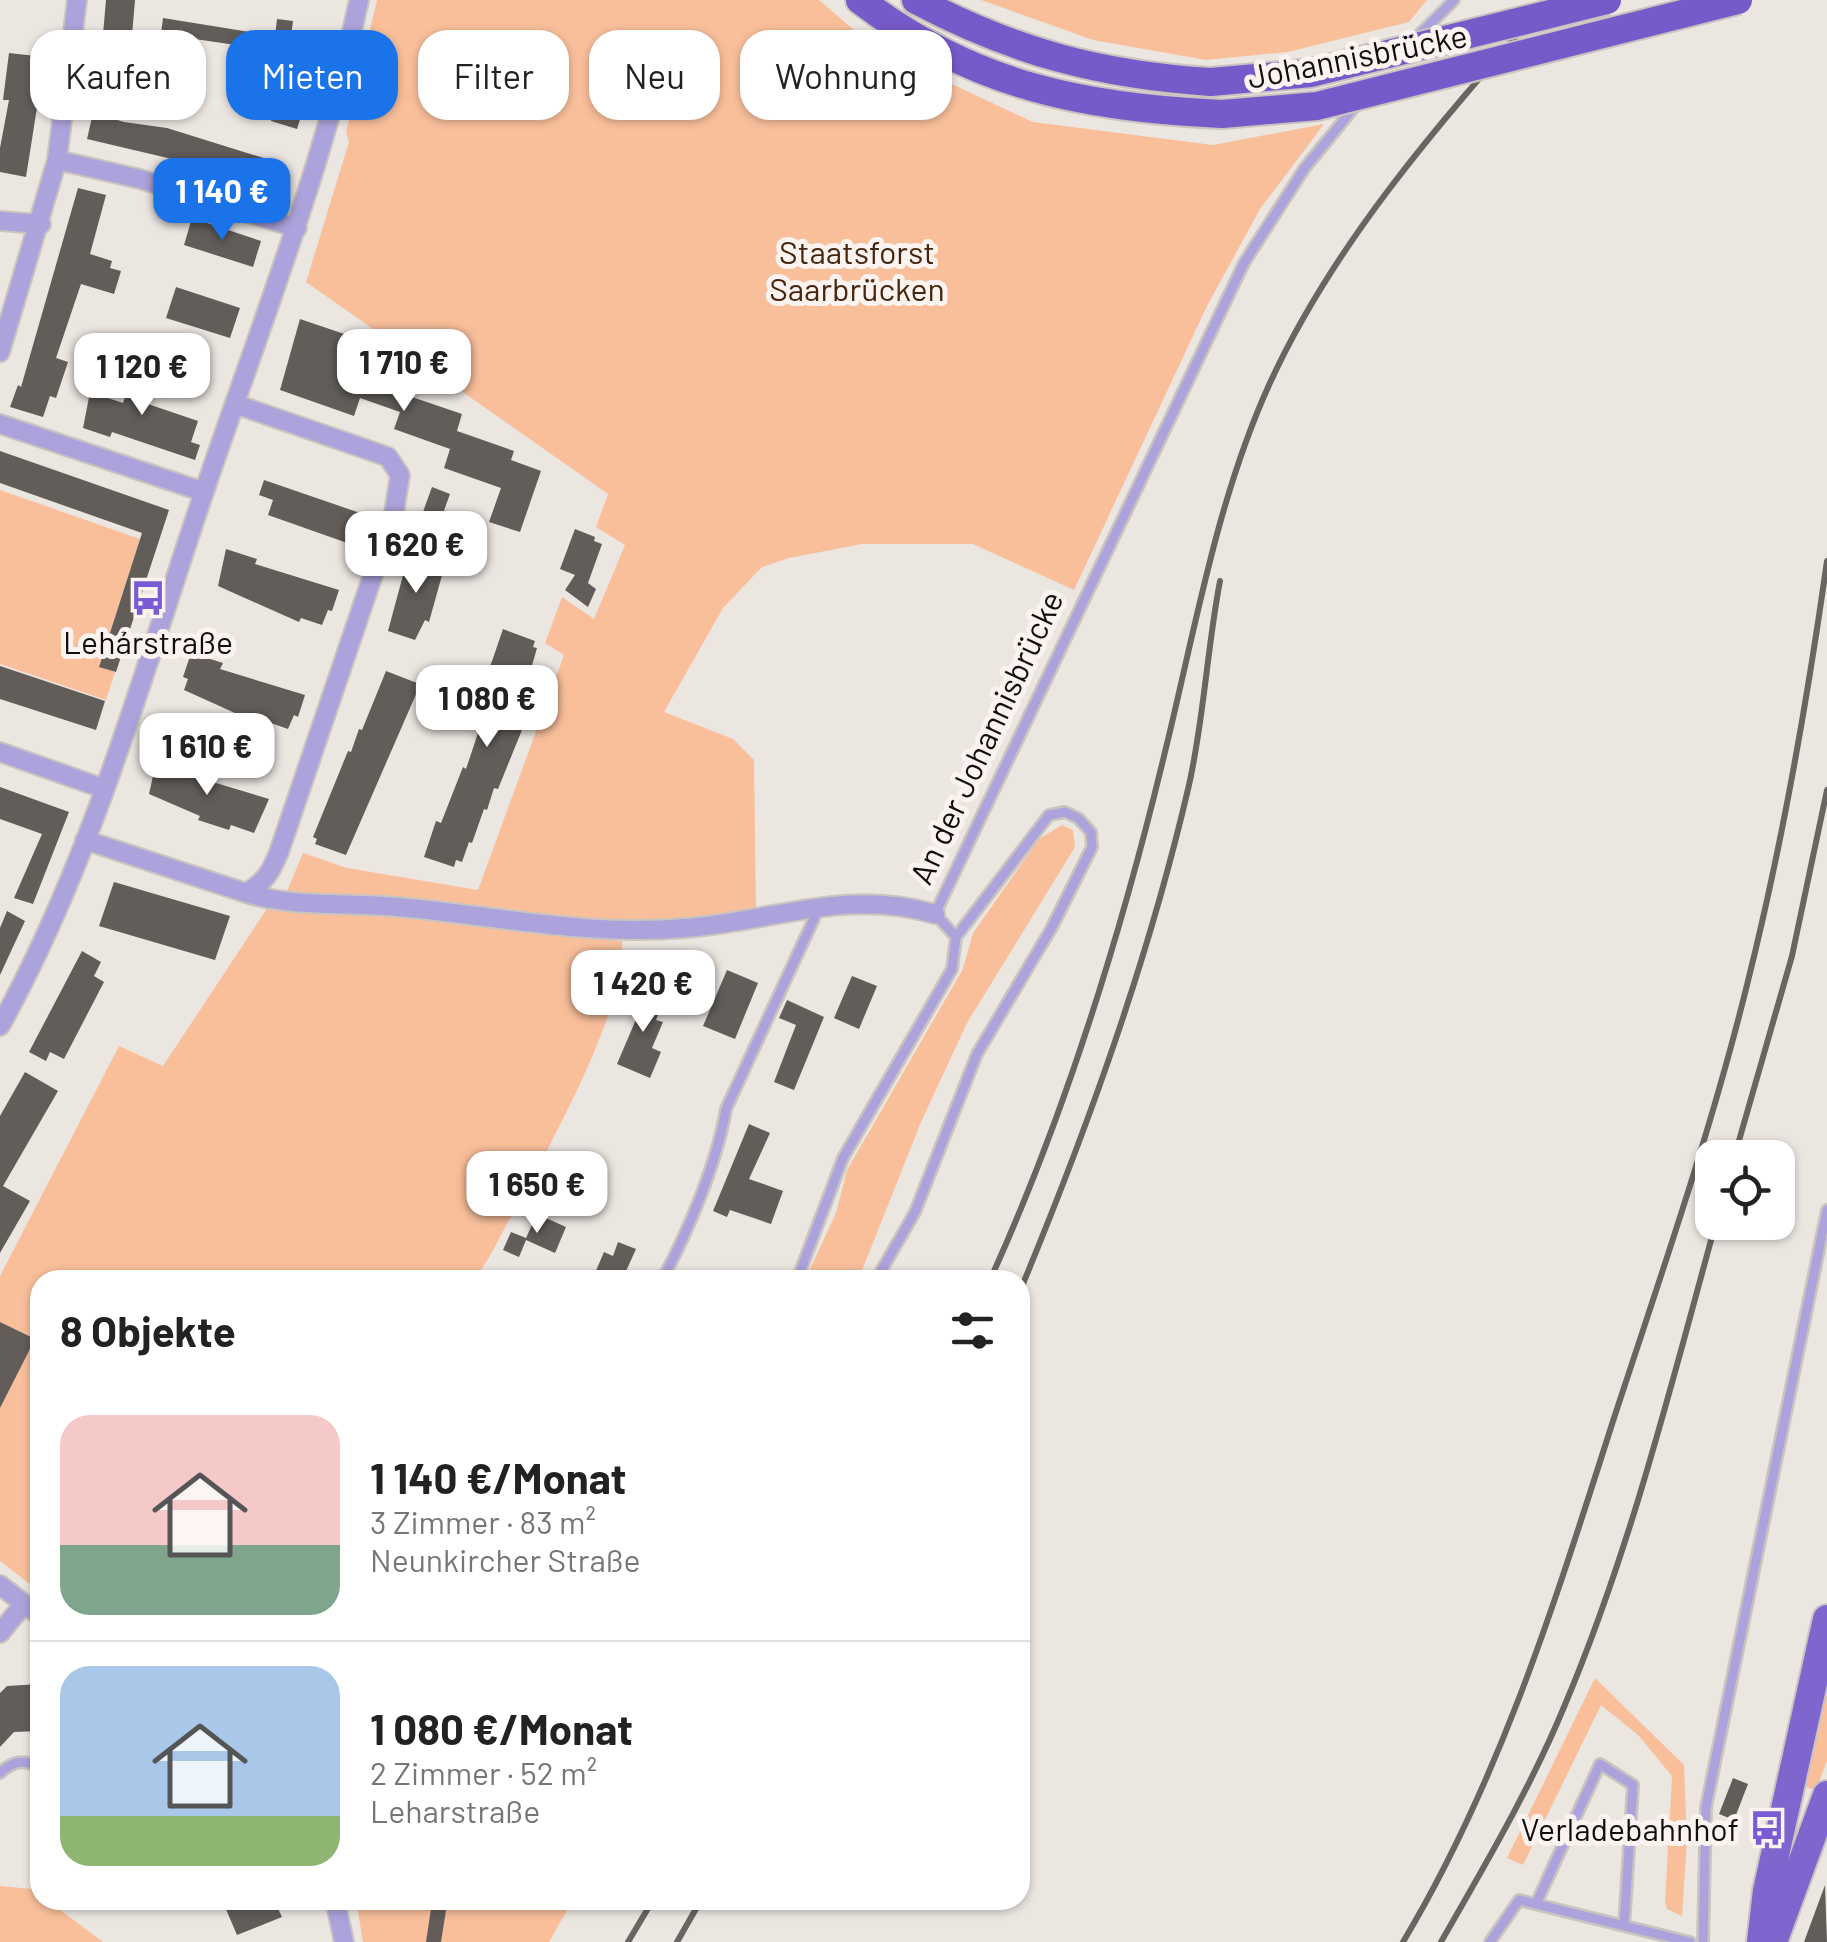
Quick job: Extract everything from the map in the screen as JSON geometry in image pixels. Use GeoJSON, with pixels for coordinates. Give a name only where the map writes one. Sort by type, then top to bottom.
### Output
{"type":"FeatureCollection","features":[{"type":"Feature","properties":{"kind":"highway","name":"Johannisbrücke"},"geometry":{"type":"LineString","coordinates":[[860,0],[951,56],[1020,85],[1084,102],[1222,114],[1317,106],[1738,0]]}},
{"type":"Feature","properties":{"kind":"highway","name":"Johannisbrücke"},"geometry":{"type":"LineString","coordinates":[[916,0],[981,32],[1086,68],[1148,78],[1211,82],[1312,73],[1606,0]]}},
{"type":"Feature","properties":{"kind":"main road"},"geometry":{"type":"LineString","coordinates":[[1761,1942],[1767,1891],[1827,1620]]}},
{"type":"Feature","properties":{"kind":"main road"},"geometry":{"type":"LineString","coordinates":[[1773,1942],[1827,1795]]}},
{"type":"Feature","properties":{"kind":"street"},"geometry":{"type":"LineString","coordinates":[[0,352],[57,160],[77,0]]}},
{"type":"Feature","properties":{"kind":"street"},"geometry":{"type":"LineString","coordinates":[[0,1026],[39,954],[84,840],[297,228],[334,110],[360,0]]}},
{"type":"Feature","properties":{"kind":"street"},"geometry":{"type":"LineString","coordinates":[[57,160],[140,179],[297,228]]}},
{"type":"Feature","properties":{"kind":"street"},"geometry":{"type":"LineString","coordinates":[[0,221],[41,224]]}},
{"type":"Feature","properties":{"kind":"street"},"geometry":{"type":"LineString","coordinates":[[235,404],[377,453],[388,458],[400,475],[394,512],[279,852],[271,873],[246,893]]}},
{"type":"Feature","properties":{"kind":"street"},"geometry":{"type":"LineString","coordinates":[[0,424],[204,492]]}},
{"type":"Feature","properties":{"kind":"street"},"geometry":{"type":"LineString","coordinates":[[0,752],[102,788]]}},
{"type":"Feature","properties":{"kind":"street","name":"An der Johannisbrücke"},"geometry":{"type":"LineString","coordinates":[[84,840],[278,903],[339,901],[536,926],[640,931],[689,928],[868,902],[903,904],[935,914]]}},
{"type":"Feature","properties":{"kind":"street"},"geometry":{"type":"LineString","coordinates":[[0,1585],[30,1608]]}},
{"type":"Feature","properties":{"kind":"street"},"geometry":{"type":"LineString","coordinates":[[0,1633],[24,1604]]}},
{"type":"Feature","properties":{"kind":"street"},"geometry":{"type":"LineString","coordinates":[[337,1910],[344,1942]]}},
{"type":"Feature","properties":{"kind":"lane"},"geometry":{"type":"LineString","coordinates":[[1394,62],[1454,0]]}},
{"type":"Feature","properties":{"kind":"lane","name":"An der Johannisbrücke"},"geometry":{"type":"LineString","coordinates":[[935,914],[1244,263],[1304,169],[1382,74]]}},
{"type":"Feature","properties":{"kind":"lane"},"geometry":{"type":"LineString","coordinates":[[800,1270],[828,1190],[952,969],[956,938],[1048,815],[1065,812],[1078,818],[1091,832],[1092,847],[1078,879],[978,1054],[915,1212],[882,1270]]}},
{"type":"Feature","properties":{"kind":"lane"},"geometry":{"type":"LineString","coordinates":[[667,1270],[687,1233],[721,1138],[726,1109],[819,908]]}},
{"type":"Feature","properties":{"kind":"lane"},"geometry":{"type":"LineString","coordinates":[[935,914],[956,938]]}},
{"type":"Feature","properties":{"kind":"lane"},"geometry":{"type":"LineString","coordinates":[[1703,1942],[1706,1807],[1826,1214]]}},
{"type":"Feature","properties":{"kind":"lane"},"geometry":{"type":"LineString","coordinates":[[0,1773],[10,1764],[23,1760],[30,1763]]}},
{"type":"Feature","properties":{"kind":"lane"},"geometry":{"type":"LineString","coordinates":[[1536,1904],[1600,1764],[1633,1785],[1624,1926]]}},
{"type":"Feature","properties":{"kind":"lane"},"geometry":{"type":"LineString","coordinates":[[1490,1942],[1519,1900],[1686,1941]]}},
{"type":"Feature","properties":{"kind":"green space","name":"Staatsforst Saarbrücken"},"geometry":{"type":"Polygon","coordinates":[[[377,0],[819,0],[854,30],[740,30],[740,120],[952,120],[952,84],[1033,122],[1213,145],[1324,124],[1260,209],[1207,306],[1074,590],[973,544],[862,544],[762,567],[723,608],[664,712],[733,739],[754,760],[756,908],[693,918],[619,920],[620,970],[599,1041],[545,1154],[480,1270],[30,1270],[30,1584],[0,1561],[0,1276],[119,1046],[163,1066],[278,892],[287,891],[303,853],[347,868],[478,890],[564,655],[545,643],[562,597],[594,619],[625,545],[596,527],[608,494],[306,282],[349,142],[349,120],[398,120],[398,30],[370,30],[377,0]]]}},
{"type":"Feature","properties":{"kind":"green space"},"geometry":{"type":"Polygon","coordinates":[[[981,0],[1427,0],[1409,22],[1288,52],[1206,60],[1093,40],[981,0]]]}},
{"type":"Feature","properties":{"kind":"green space"},"geometry":{"type":"Polygon","coordinates":[[[0,490],[140,539],[99,666],[115,672],[106,700],[0,664],[0,490]]]}},
{"type":"Feature","properties":{"kind":"green space"},"geometry":{"type":"Polygon","coordinates":[[[1062,825],[1073,830],[1075,847],[967,1023],[921,1122],[863,1268],[810,1270],[836,1213],[847,1170],[963,969],[973,933],[1039,839],[1062,825]]]}},
{"type":"Feature","properties":{"kind":"green space"},"geometry":{"type":"Polygon","coordinates":[[[1595,1678],[1684,1765],[1687,1840],[1682,1916],[1667,1909],[1665,1902],[1672,1776],[1638,1735],[1601,1705],[1523,1865],[1507,1858],[1595,1678]]]}},
{"type":"Feature","properties":{"kind":"green space"},"geometry":{"type":"Polygon","coordinates":[[[1827,1680],[1827,1761],[1816,1790],[1806,1787],[1827,1680]]]}},
{"type":"Feature","properties":{"kind":"green space"},"geometry":{"type":"Polygon","coordinates":[[[0,1886],[30,1889],[30,1910],[60,1910],[103,1942],[0,1942],[0,1886]]]}},
{"type":"Feature","properties":{"kind":"green space"},"geometry":{"type":"Polygon","coordinates":[[[358,1910],[567,1910],[549,1942],[363,1942],[358,1910]]]}},
{"type":"Feature","properties":{"kind":"building"},"geometry":{"type":"Polygon","coordinates":[[[106,0],[135,0],[132,30],[103,30],[106,0]]]}},
{"type":"Feature","properties":{"kind":"building"},"geometry":{"type":"Polygon","coordinates":[[[163,18],[238,30],[226,30],[226,44],[206,41],[206,30],[162,30],[163,18]]]}},
{"type":"Feature","properties":{"kind":"building"},"geometry":{"type":"Polygon","coordinates":[[[277,19],[293,21],[292,30],[276,30],[277,19]]]}},
{"type":"Feature","properties":{"kind":"building"},"geometry":{"type":"Polygon","coordinates":[[[9,53],[30,55],[30,120],[35,120],[26,177],[0,172],[9,100],[3,100],[9,53]]]}},
{"type":"Feature","properties":{"kind":"building"},"geometry":{"type":"Polygon","coordinates":[[[91,120],[117,120],[167,128],[286,165],[277,192],[210,168],[87,139],[91,120]]]}},
{"type":"Feature","properties":{"kind":"building"},"geometry":{"type":"Polygon","coordinates":[[[271,120],[300,120],[297,129],[271,120]]]}},
{"type":"Feature","properties":{"kind":"building"},"geometry":{"type":"Polygon","coordinates":[[[78,188],[106,195],[90,254],[112,261],[110,268],[121,271],[114,294],[81,284],[56,358],[68,362],[56,398],[50,396],[43,417],[10,407],[18,385],[21,387],[78,188]]]}},
{"type":"Feature","properties":{"kind":"building"},"geometry":{"type":"Polygon","coordinates":[[[192,218],[261,241],[253,267],[184,245],[192,218]]]}},
{"type":"Feature","properties":{"kind":"building"},"geometry":{"type":"Polygon","coordinates":[[[176,287],[240,308],[230,338],[166,318],[176,287]]]}},
{"type":"Feature","properties":{"kind":"building"},"geometry":{"type":"Polygon","coordinates":[[[300,319],[362,340],[356,357],[412,376],[406,395],[462,414],[457,431],[514,451],[511,460],[541,471],[520,532],[489,522],[501,488],[444,468],[450,449],[394,429],[400,412],[360,398],[354,416],[280,390],[300,319]]]}},
{"type":"Feature","properties":{"kind":"building"},"geometry":{"type":"Polygon","coordinates":[[[138,359],[154,365],[142,402],[198,421],[191,442],[200,445],[195,460],[112,432],[110,437],[83,428],[90,392],[123,403],[138,359]]]}},
{"type":"Feature","properties":{"kind":"building"},"geometry":{"type":"Polygon","coordinates":[[[0,451],[169,510],[116,672],[99,667],[142,533],[0,483],[0,451]]]}},
{"type":"Feature","properties":{"kind":"building"},"geometry":{"type":"Polygon","coordinates":[[[264,480],[363,514],[353,545],[268,515],[273,500],[259,495],[264,480]]]}},
{"type":"Feature","properties":{"kind":"building"},"geometry":{"type":"Polygon","coordinates":[[[432,487],[450,494],[438,527],[420,520],[432,487]]]}},
{"type":"Feature","properties":{"kind":"building"},"geometry":{"type":"Polygon","coordinates":[[[575,529],[602,544],[588,583],[596,589],[588,607],[565,590],[575,575],[560,569],[575,529]]]}},
{"type":"Feature","properties":{"kind":"building"},"geometry":{"type":"Polygon","coordinates":[[[226,549],[257,559],[255,564],[339,590],[332,611],[328,610],[322,625],[301,618],[299,622],[218,586],[226,549]]]}},
{"type":"Feature","properties":{"kind":"building"},"geometry":{"type":"Polygon","coordinates":[[[409,553],[442,561],[440,567],[444,568],[429,622],[425,620],[415,640],[388,631],[409,553]]]}},
{"type":"Feature","properties":{"kind":"building"},"geometry":{"type":"Polygon","coordinates":[[[503,629],[535,641],[533,647],[537,648],[522,701],[521,707],[526,709],[519,729],[522,730],[472,843],[469,842],[462,862],[456,860],[454,867],[424,857],[436,821],[441,823],[463,767],[466,769],[492,691],[487,689],[494,669],[490,667],[503,629]]]}},
{"type":"Feature","properties":{"kind":"building"},"geometry":{"type":"Polygon","coordinates":[[[191,653],[223,663],[220,669],[305,695],[298,717],[294,715],[288,729],[268,722],[266,727],[184,690],[188,679],[183,677],[191,653]]]}},
{"type":"Feature","properties":{"kind":"building"},"geometry":{"type":"Polygon","coordinates":[[[0,666],[105,701],[96,730],[0,699],[0,666]]]}},
{"type":"Feature","properties":{"kind":"building"},"geometry":{"type":"Polygon","coordinates":[[[386,671],[417,683],[417,692],[346,855],[315,844],[317,839],[313,837],[386,671]]]}},
{"type":"Feature","properties":{"kind":"building"},"geometry":{"type":"Polygon","coordinates":[[[157,758],[188,769],[186,774],[269,799],[254,833],[198,820],[200,816],[149,794],[157,758]]]}},
{"type":"Feature","properties":{"kind":"building"},"geometry":{"type":"Polygon","coordinates":[[[0,787],[69,812],[33,904],[14,898],[42,834],[0,819],[0,787]]]}},
{"type":"Feature","properties":{"kind":"building"},"geometry":{"type":"Polygon","coordinates":[[[114,882],[230,916],[215,960],[99,926],[114,882]]]}},
{"type":"Feature","properties":{"kind":"building"},"geometry":{"type":"Polygon","coordinates":[[[7,911],[25,921],[0,975],[0,928],[7,911]]]}},
{"type":"Feature","properties":{"kind":"building"},"geometry":{"type":"Polygon","coordinates":[[[82,951],[101,962],[94,976],[104,982],[64,1059],[50,1052],[46,1061],[29,1052],[82,951]]]}},
{"type":"Feature","properties":{"kind":"building"},"geometry":{"type":"Polygon","coordinates":[[[727,970],[758,983],[735,1039],[703,1026],[727,970]]]}},
{"type":"Feature","properties":{"kind":"building"},"geometry":{"type":"Polygon","coordinates":[[[852,976],[877,986],[859,1029],[834,1018],[852,976]]]}},
{"type":"Feature","properties":{"kind":"building"},"geometry":{"type":"Polygon","coordinates":[[[638,987],[665,998],[656,1020],[663,1022],[652,1048],[661,1052],[650,1078],[617,1064],[640,1010],[630,1006],[638,987]]]}},
{"type":"Feature","properties":{"kind":"building"},"geometry":{"type":"Polygon","coordinates":[[[787,1000],[824,1017],[794,1090],[774,1082],[796,1025],[779,1018],[787,1000]]]}},
{"type":"Feature","properties":{"kind":"building"},"geometry":{"type":"Polygon","coordinates":[[[25,1072],[58,1091],[3,1186],[30,1201],[0,1253],[0,1116],[25,1072]]]}},
{"type":"Feature","properties":{"kind":"building"},"geometry":{"type":"Polygon","coordinates":[[[749,1124],[770,1133],[749,1179],[783,1191],[771,1224],[730,1210],[727,1217],[713,1211],[749,1124]]]}},
{"type":"Feature","properties":{"kind":"building"},"geometry":{"type":"Polygon","coordinates":[[[537,1214],[566,1227],[555,1253],[526,1240],[519,1257],[503,1250],[511,1232],[526,1238],[537,1214]]]}},
{"type":"Feature","properties":{"kind":"building"},"geometry":{"type":"Polygon","coordinates":[[[618,1242],[636,1249],[627,1270],[596,1270],[604,1252],[613,1256],[618,1242]]]}},
{"type":"Feature","properties":{"kind":"building"},"geometry":{"type":"Polygon","coordinates":[[[0,1322],[30,1337],[30,1349],[0,1408],[0,1322]]]}},
{"type":"Feature","properties":{"kind":"building"},"geometry":{"type":"Polygon","coordinates":[[[30,1685],[30,1731],[14,1732],[0,1747],[0,1693],[7,1686],[30,1685]]]}},
{"type":"Feature","properties":{"kind":"building"},"geometry":{"type":"Polygon","coordinates":[[[1733,1778],[1748,1784],[1734,1820],[1719,1814],[1733,1778]]]}},
{"type":"Feature","properties":{"kind":"building"},"geometry":{"type":"Polygon","coordinates":[[[1825,1885],[1827,1942],[1804,1942],[1825,1885]]]}},
{"type":"Feature","properties":{"kind":"building"},"geometry":{"type":"Polygon","coordinates":[[[226,1910],[279,1910],[282,1917],[237,1935],[226,1910]]]}},
{"type":"Feature","properties":{"kind":"building"},"geometry":{"type":"Polygon","coordinates":[[[431,1910],[446,1910],[441,1942],[426,1942],[431,1910]]]}},
{"type":"Feature","properties":{"kind":"railway"},"geometry":{"type":"LineString","coordinates":[[994,1270],[1067,1088],[1110,956],[1221,521],[1269,385],[1326,280],[1394,182],[1548,0]]}},
{"type":"Feature","properties":{"kind":"railway"},"geometry":{"type":"LineString","coordinates":[[1403,1942],[1469,1816],[1524,1686],[1701,1148],[1760,933],[1802,721],[1827,561]]}},
{"type":"Feature","properties":{"kind":"railway"},"geometry":{"type":"LineString","coordinates":[[1028,1270],[1093,1104],[1136,978],[1173,850],[1194,760],[1220,581]]}},
{"type":"Feature","properties":{"kind":"railway"},"geometry":{"type":"LineString","coordinates":[[1739,1140],[1792,956],[1827,790]]}},
{"type":"Feature","properties":{"kind":"railway"},"geometry":{"type":"LineString","coordinates":[[1441,1942],[1537,1767],[1588,1648],[1648,1468],[1711,1240]]}},
{"type":"Feature","properties":{"kind":"railway"},"geometry":{"type":"LineString","coordinates":[[628,1942],[647,1910]]}},
{"type":"Feature","properties":{"kind":"railway"},"geometry":{"type":"LineString","coordinates":[[677,1942],[695,1910]]}},
{"type":"Feature","properties":{"kind":"place","name":"Lehárstraße"},"geometry":{"type":"Point","coordinates":[148,598]}},
{"type":"Feature","properties":{"kind":"place","name":"Verladebahnhof"},"geometry":{"type":"Point","coordinates":[1767,1828]}}]}
